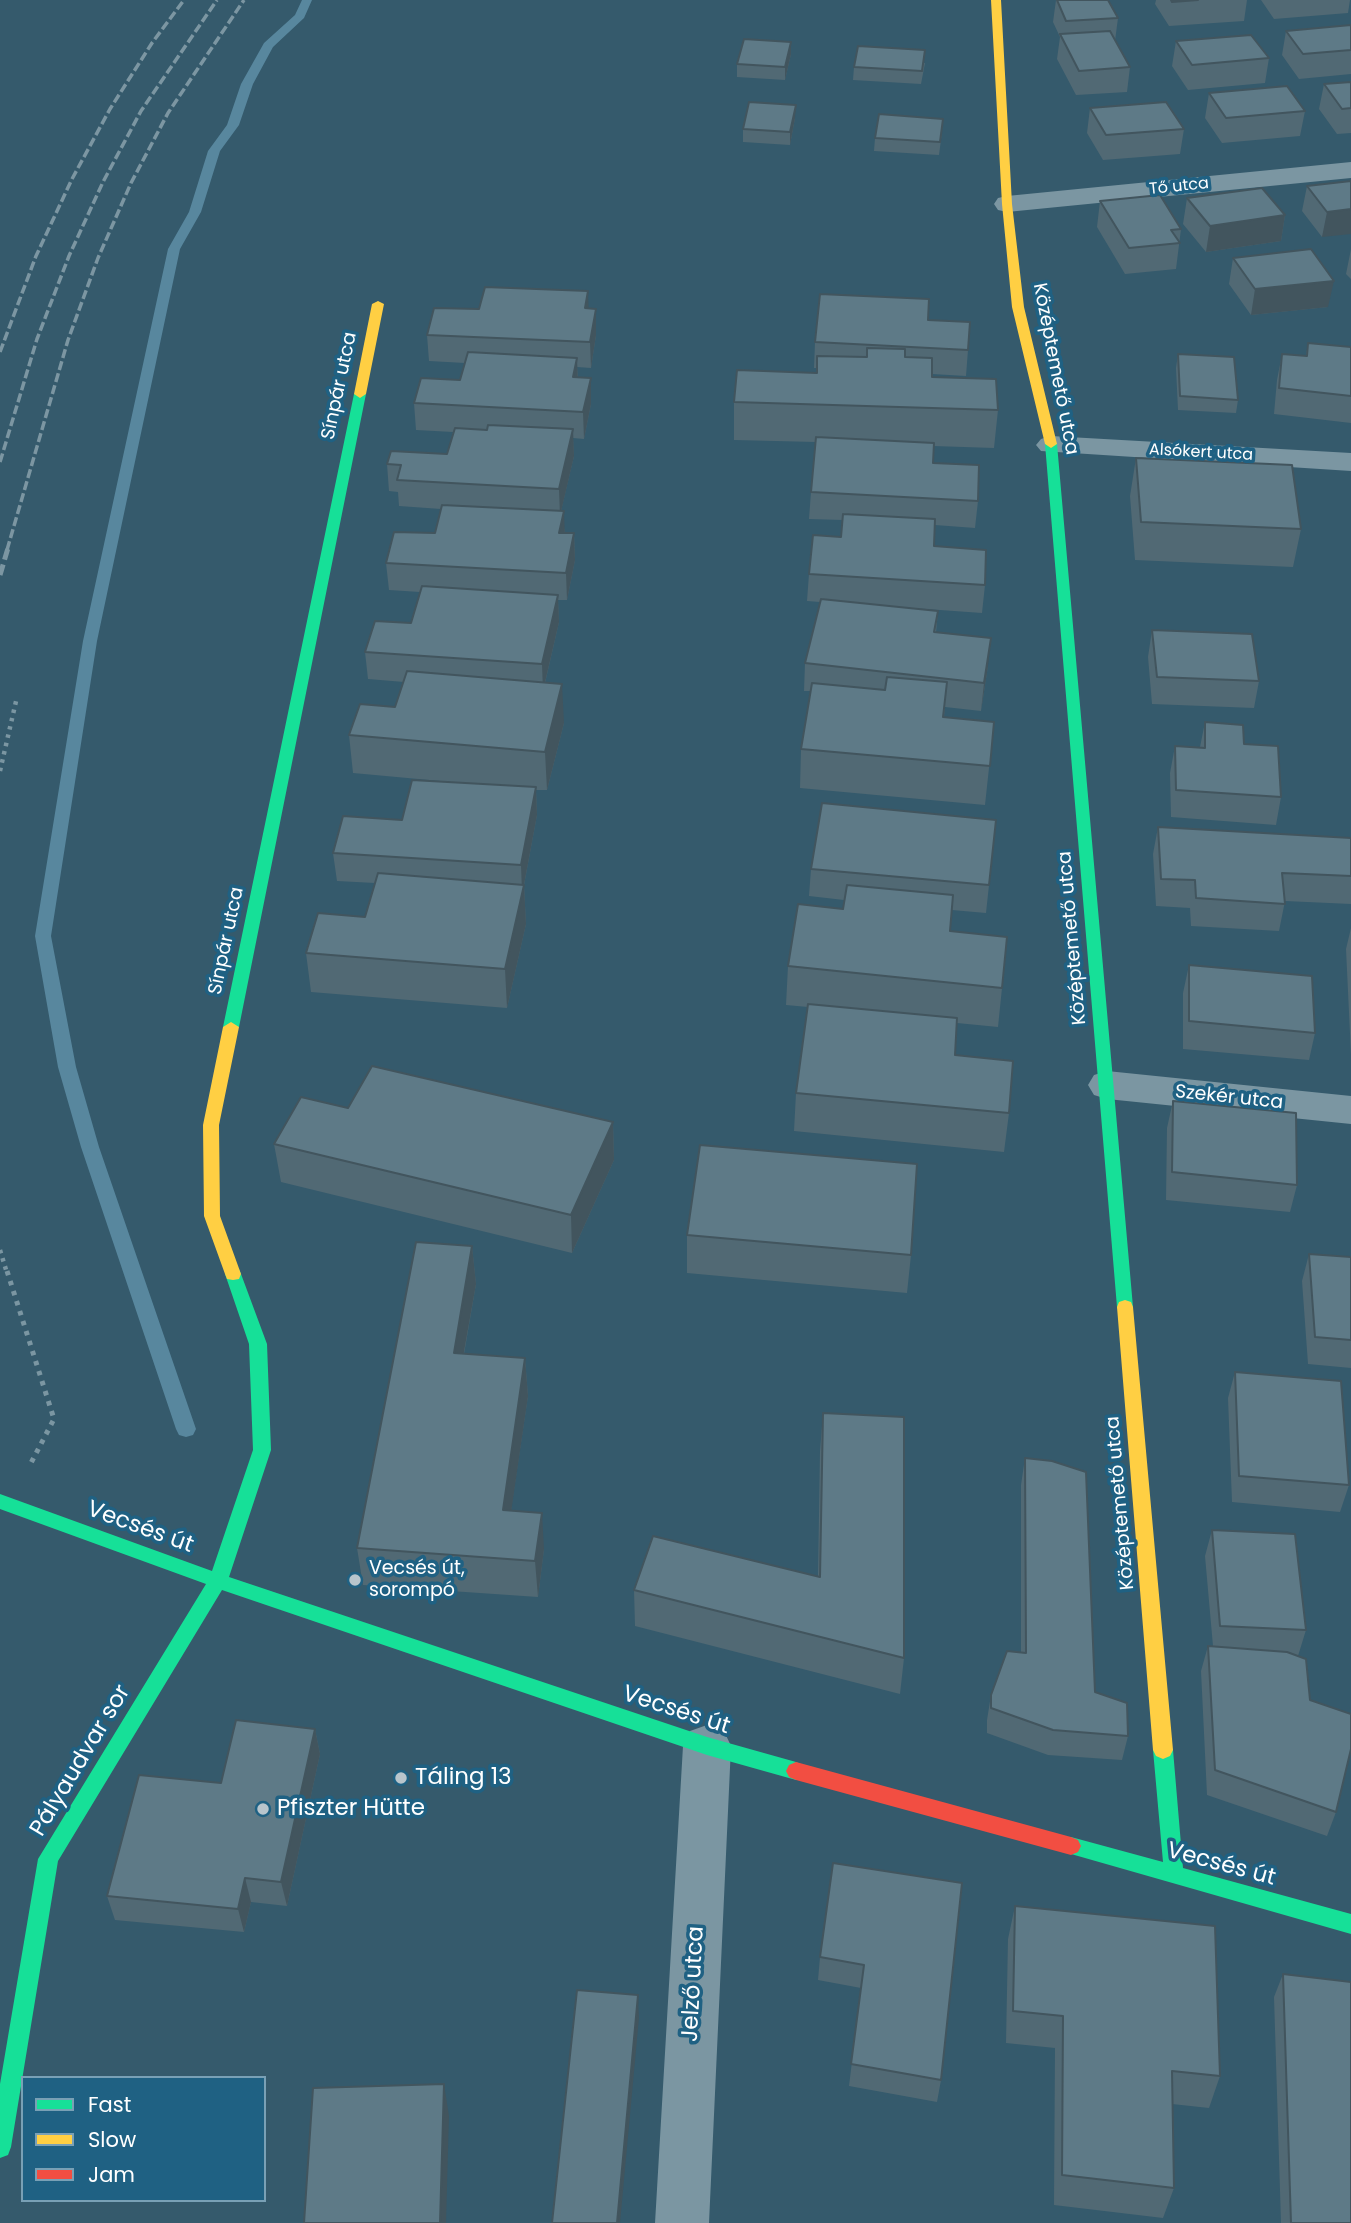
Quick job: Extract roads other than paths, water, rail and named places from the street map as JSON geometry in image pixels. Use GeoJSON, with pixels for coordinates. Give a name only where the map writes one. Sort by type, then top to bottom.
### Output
{"type":"FeatureCollection","features":[{"type":"Feature","properties":{"kind":"street","name":"Középtemető utca"},"geometry":{"type":"LineString","coordinates":[[996,0],[1007,204],[1018,307],[1051,445],[1174,1876]]}},
{"type":"Feature","properties":{"kind":"street","name":"Tő utca"},"geometry":{"type":"LineString","coordinates":[[1007,204],[1351,170]]}},
{"type":"Feature","properties":{"kind":"street","name":"Sínpár utca"},"geometry":{"type":"LineString","coordinates":[[218,1581],[262,1450],[258,1344],[212,1216],[211,1125],[378,304]]}},
{"type":"Feature","properties":{"kind":"street","name":"Alsókert utca"},"geometry":{"type":"LineString","coordinates":[[1051,445],[1351,462]]}},
{"type":"Feature","properties":{"kind":"street","name":"Szekér utca"},"geometry":{"type":"LineString","coordinates":[[1107,1085],[1351,1110]]}},
{"type":"Feature","properties":{"kind":"street","name":"Vecsés út"},"geometry":{"type":"LineString","coordinates":[[5,1503],[218,1581],[707,1746],[1351,1924]]}},
{"type":"Feature","properties":{"kind":"street","name":"Pályaudvar sor"},"geometry":{"type":"LineString","coordinates":[[0,2147],[48,1859],[218,1581]]}},
{"type":"Feature","properties":{"kind":"street","name":"Jelző utca"},"geometry":{"type":"LineString","coordinates":[[682,2223],[707,1746]]}},
{"type":"Feature","properties":{"kind":"waterway"},"geometry":{"type":"LineString","coordinates":[[186,1429],[90,1147],[67,1067],[43,936],[90,641],[174,249],[195,212],[214,151],[233,125],[247,84],[268,45],[300,16],[307,0]]}},
{"type":"Feature","properties":{"kind":"railway"},"geometry":{"type":"LineString","coordinates":[[0,352],[36,256],[72,179],[110,109],[152,43],[184,0]]}},
{"type":"Feature","properties":{"kind":"railway"},"geometry":{"type":"LineString","coordinates":[[0,462],[37,339],[69,256],[103,182],[141,111],[217,0]]}},
{"type":"Feature","properties":{"kind":"railway"},"geometry":{"type":"LineString","coordinates":[[7,550],[68,340],[98,258],[131,183],[168,113],[244,0]]}},
{"type":"Feature","properties":{"kind":"railway"},"geometry":{"type":"LineString","coordinates":[[0,575],[8,548]]}},
{"type":"Feature","properties":{"kind":"place","name":"Vecsés út, sorompó"},"geometry":{"type":"Point","coordinates":[355,1580]}},
{"type":"Feature","properties":{"kind":"place","name":"Táling 13"},"geometry":{"type":"Point","coordinates":[401,1778]}},
{"type":"Feature","properties":{"kind":"place","name":"Pfiszter Hütte"},"geometry":{"type":"Point","coordinates":[263,1809]}}]}
